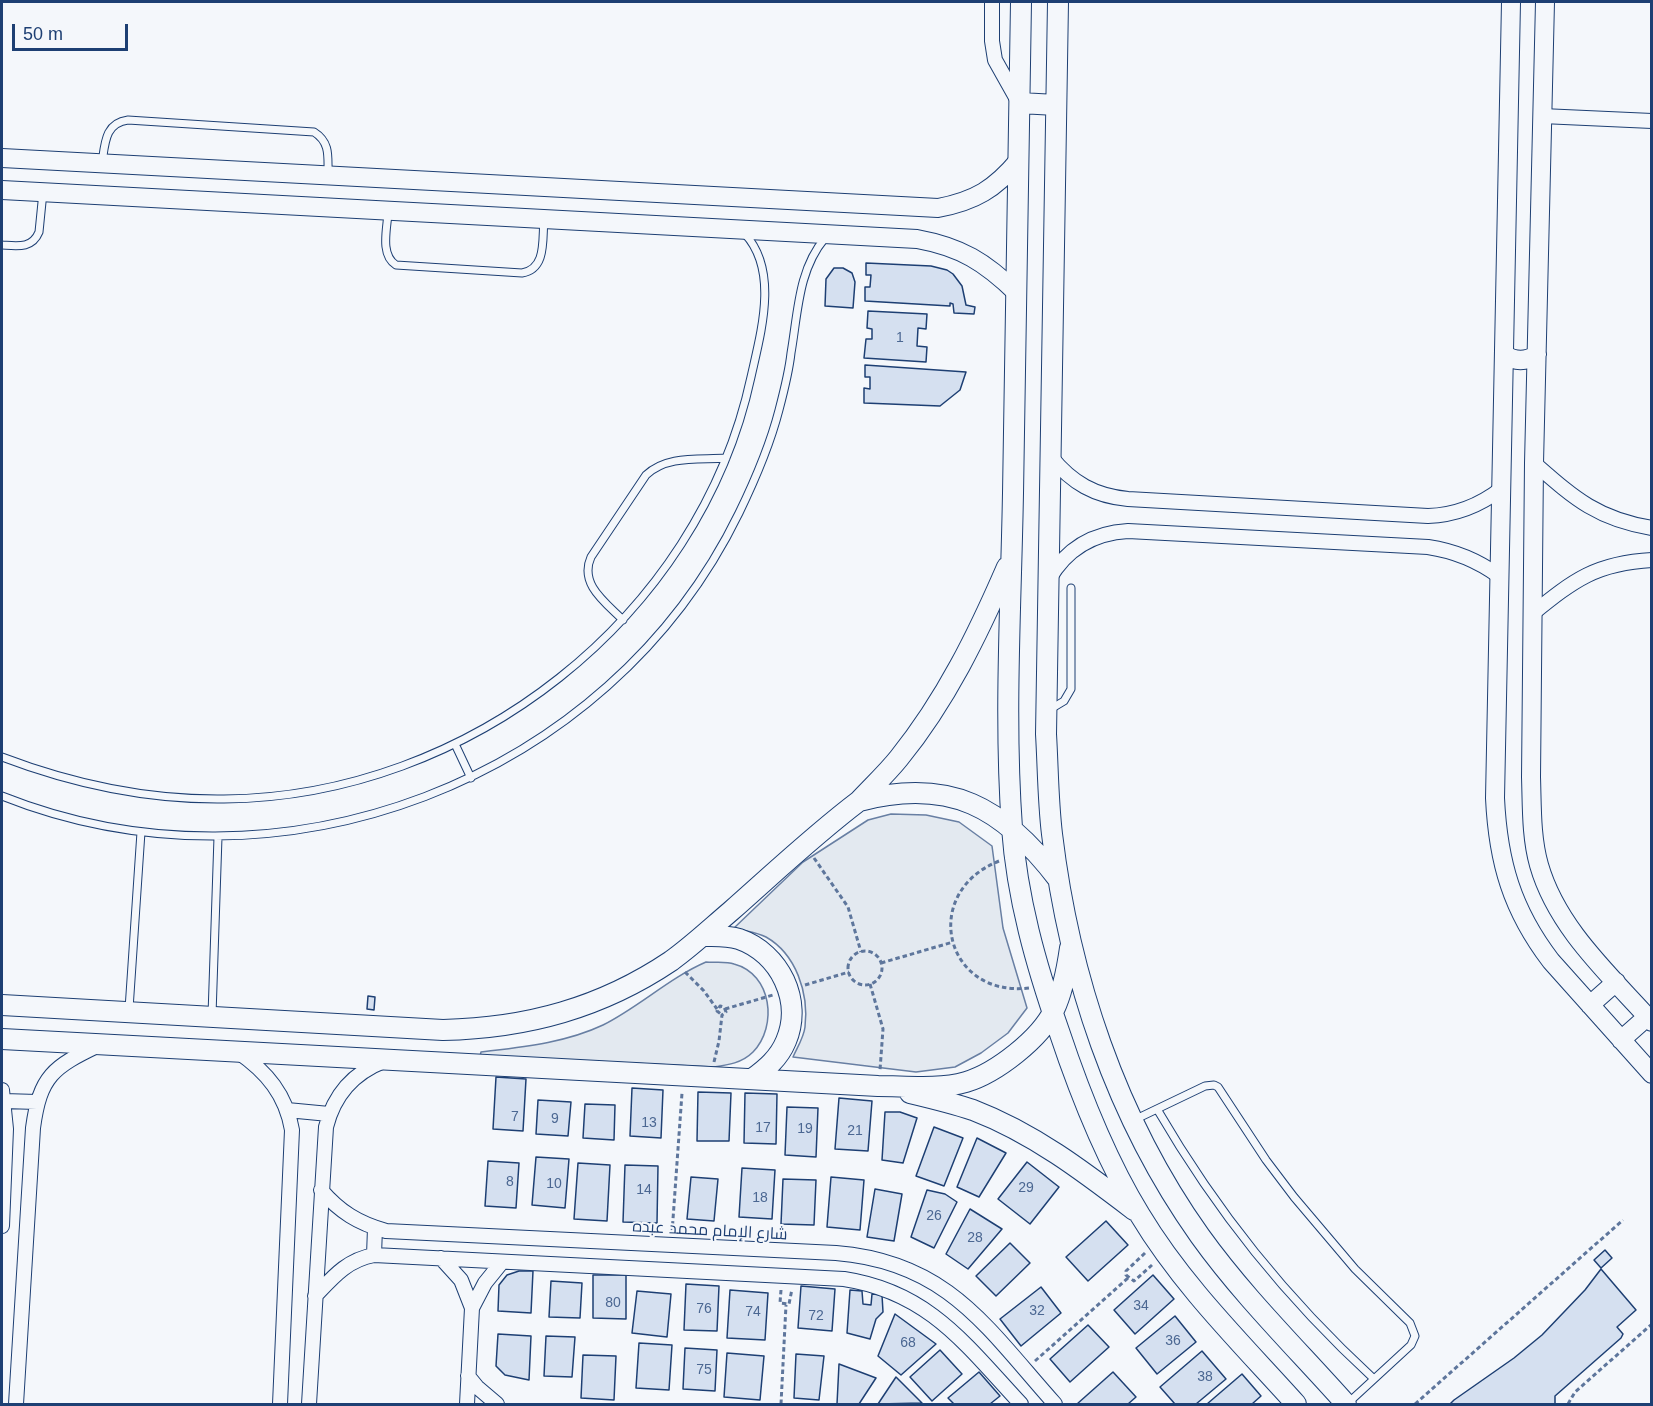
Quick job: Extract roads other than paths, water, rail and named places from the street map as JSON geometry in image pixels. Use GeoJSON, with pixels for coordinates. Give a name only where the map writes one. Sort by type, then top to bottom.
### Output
{"type":"FeatureCollection","features":[{"type":"Feature","properties":{"kind":"main road"},"geometry":{"type":"LineString","coordinates":[[1021,2],[1012,556],[1007,692],[1012,828],[1026,923],[1044,988],[1091,1117],[1140,1215],[1192,1289],[1296,1404]]}},
{"type":"Feature","properties":{"kind":"main road"},"geometry":{"type":"LineString","coordinates":[[1058,2],[1046,711],[1052,832],[1058,879],[1071,944],[1103,1050],[1133,1121],[1176,1200],[1225,1269],[1346,1404]]}},
{"type":"Feature","properties":{"kind":"main road"},"geometry":{"type":"LineString","coordinates":[[1020,103],[1056,105]]}},
{"type":"Feature","properties":{"kind":"main road"},"geometry":{"type":"LineString","coordinates":[[2,1005],[443,1030],[491,1028],[548,1017],[582,1007],[614,993],[673,960],[859,801],[898,758],[946,692],[985,620],[1012,556]]}},
{"type":"Feature","properties":{"kind":"main road"},"geometry":{"type":"LineString","coordinates":[[859,801],[881,796],[927,792],[950,796],[973,804],[1012,828],[1041,857],[1058,879]]}},
{"type":"Feature","properties":{"kind":"main road"},"geometry":{"type":"LineString","coordinates":[[702,936],[730,937],[755,947],[770,959],[781,974],[788,990],[792,1007],[791,1024],[786,1041],[778,1056],[752,1079]]}},
{"type":"Feature","properties":{"kind":"main road"},"geometry":{"type":"LineString","coordinates":[[2,1039],[878,1086],[943,1085],[964,1082],[984,1075],[1010,1059],[1032,1038],[1053,1013],[1062,987],[1071,944]]}},
{"type":"Feature","properties":{"kind":"main road"},"geometry":{"type":"LineString","coordinates":[[878,1086],[949,1103],[1005,1124],[1037,1140],[1067,1160],[1140,1215]]}},
{"type":"Feature","properties":{"kind":"street"},"geometry":{"type":"LineString","coordinates":[[992,2],[992,41],[995,60],[1020,103]]}},
{"type":"Feature","properties":{"kind":"street"},"geometry":{"type":"LineString","coordinates":[[1511,2],[1495,798],[1501,856],[1514,901],[1524,922],[1551,962],[1652,1074]]}},
{"type":"Feature","properties":{"kind":"street"},"geometry":{"type":"LineString","coordinates":[[1545,2],[1534,463],[1532,822],[1538,863],[1548,893],[1562,918],[1578,940],[1649,1019],[1621,1040]]}},
{"type":"Feature","properties":{"kind":"street"},"geometry":{"type":"LineString","coordinates":[[1542,116],[1652,121]]}},
{"type":"Feature","properties":{"kind":"street"},"geometry":{"type":"LineString","coordinates":[[2,158],[938,208],[975,198],[992,188],[1019,160]]}},
{"type":"Feature","properties":{"kind":"street"},"geometry":{"type":"LineString","coordinates":[[204,169],[204,201]]}},
{"type":"Feature","properties":{"kind":"street"},"geometry":{"type":"LineString","coordinates":[[2,190],[917,239],[961,250],[981,262],[1017,293]]}},
{"type":"Feature","properties":{"kind":"street"},"geometry":{"type":"LineString","coordinates":[[1504,354],[1520,361],[1537,354]]}},
{"type":"Feature","properties":{"kind":"street"},"geometry":{"type":"LineString","coordinates":[[1503,406],[1516,402],[1535,406]]}},
{"type":"Feature","properties":{"kind":"street"},"geometry":{"type":"LineString","coordinates":[[1051,457],[1071,479],[1084,487],[1098,494],[1128,499],[1428,516],[1453,514],[1465,510],[1501,489]]}},
{"type":"Feature","properties":{"kind":"street"},"geometry":{"type":"LineString","coordinates":[[1534,463],[1583,504],[1604,516],[1627,524],[1652,528]]}},
{"type":"Feature","properties":{"kind":"street"},"geometry":{"type":"LineString","coordinates":[[1048,581],[1064,557],[1086,540],[1106,533],[1128,531],[1428,547],[1466,556],[1499,576]]}},
{"type":"Feature","properties":{"kind":"street"},"geometry":{"type":"LineString","coordinates":[[1532,614],[1580,577],[1603,567],[1652,560]]}},
{"type":"Feature","properties":{"kind":"street"},"geometry":{"type":"LineString","coordinates":[[1590,1005],[1616,982]]}},
{"type":"Feature","properties":{"kind":"street"},"geometry":{"type":"LineString","coordinates":[[16,1404],[33,1128],[37,1102],[46,1081],[58,1067],[100,1045]]}},
{"type":"Feature","properties":{"kind":"street"},"geometry":{"type":"LineString","coordinates":[[238,1052],[265,1074],[276,1087],[287,1110],[292,1130],[280,1404]]}},
{"type":"Feature","properties":{"kind":"street"},"geometry":{"type":"LineString","coordinates":[[309,1404],[321,1190],[325,1134],[329,1114],[338,1096],[351,1081],[373,1065],[386,1060]]}},
{"type":"Feature","properties":{"kind":"street"},"geometry":{"type":"LineString","coordinates":[[2,1226],[6,1129],[3,1095],[37,1102]]}},
{"type":"Feature","properties":{"kind":"street"},"geometry":{"type":"LineString","coordinates":[[287,1110],[329,1114]]}},
{"type":"Feature","properties":{"kind":"street","name":"شارع الإمام محمد عبده"},"geometry":{"type":"LineString","coordinates":[[321,1190],[344,1213],[375,1228],[398,1232],[856,1255],[893,1264],[928,1279],[960,1300],[1055,1404]]}},
{"type":"Feature","properties":{"kind":"street"},"geometry":{"type":"LineString","coordinates":[[374,1255],[375,1228]]}},
{"type":"Feature","properties":{"kind":"street"},"geometry":{"type":"LineString","coordinates":[[315,1296],[343,1267],[363,1257],[374,1255],[844,1279],[879,1286],[912,1301],[941,1321],[1021,1404]]}},
{"type":"Feature","properties":{"kind":"street"},"geometry":{"type":"LineString","coordinates":[[441,1258],[461,1280],[472,1308]]}},
{"type":"Feature","properties":{"kind":"street"},"geometry":{"type":"LineString","coordinates":[[467,1404],[472,1308],[485,1283],[502,1262]]}},
{"type":"Feature","properties":{"kind":"street"},"geometry":{"type":"LineString","coordinates":[[468,1376],[497,1404]]}},
{"type":"Feature","properties":{"kind":"lane"},"geometry":{"type":"LineString","coordinates":[[102,164],[109,130],[121,121],[128,120],[314,132],[320,136],[328,150],[328,176]]}},
{"type":"Feature","properties":{"kind":"lane"},"geometry":{"type":"LineString","coordinates":[[2,245],[21,246],[37,238],[43,192]]}},
{"type":"Feature","properties":{"kind":"lane"},"geometry":{"type":"LineString","coordinates":[[388,210],[386,253],[396,265],[522,273],[534,269],[541,259],[544,219]]}},
{"type":"Feature","properties":{"kind":"lane"},"geometry":{"type":"LineString","coordinates":[[2,757],[47,774],[105,789],[165,797],[224,799],[284,795],[343,784],[400,767],[455,744],[526,703],[572,669],[623,620],[663,570],[698,516],[726,458],[745,404],[757,348],[765,291],[762,264],[750,239],[741,230]]}},
{"type":"Feature","properties":{"kind":"lane"},"geometry":{"type":"LineString","coordinates":[[2,796],[26,806],[83,822],[141,832],[218,837],[281,833],[323,827],[423,798],[471,778],[519,752],[565,721],[607,687],[646,648],[674,615],[712,562],[739,514],[778,412],[790,360],[805,273],[810,258],[828,234]]}},
{"type":"Feature","properties":{"kind":"lane"},"geometry":{"type":"LineString","coordinates":[[623,620],[588,581],[587,564],[591,556],[652,469],[676,461],[726,458]]}},
{"type":"Feature","properties":{"kind":"lane"},"geometry":{"type":"LineString","coordinates":[[1046,711],[1064,700],[1071,688],[1071,588]]}},
{"type":"Feature","properties":{"kind":"lane"},"geometry":{"type":"LineString","coordinates":[[455,744],[471,778]]}},
{"type":"Feature","properties":{"kind":"lane"},"geometry":{"type":"LineString","coordinates":[[128,1012],[141,832]]}},
{"type":"Feature","properties":{"kind":"lane"},"geometry":{"type":"LineString","coordinates":[[212,1017],[218,837]]}},
{"type":"Feature","properties":{"kind":"lane"},"geometry":{"type":"LineString","coordinates":[[1133,1121],[1209,1084],[1218,1087],[1266,1160],[1309,1216],[1355,1269],[1410,1323],[1415,1336],[1411,1345],[1346,1404]]}},
{"type":"Feature","properties":{"kind":"lane"},"geometry":{"type":"LineString","coordinates":[[1157,1109],[1184,1156],[1241,1238],[1306,1314],[1374,1379]]}}]}
